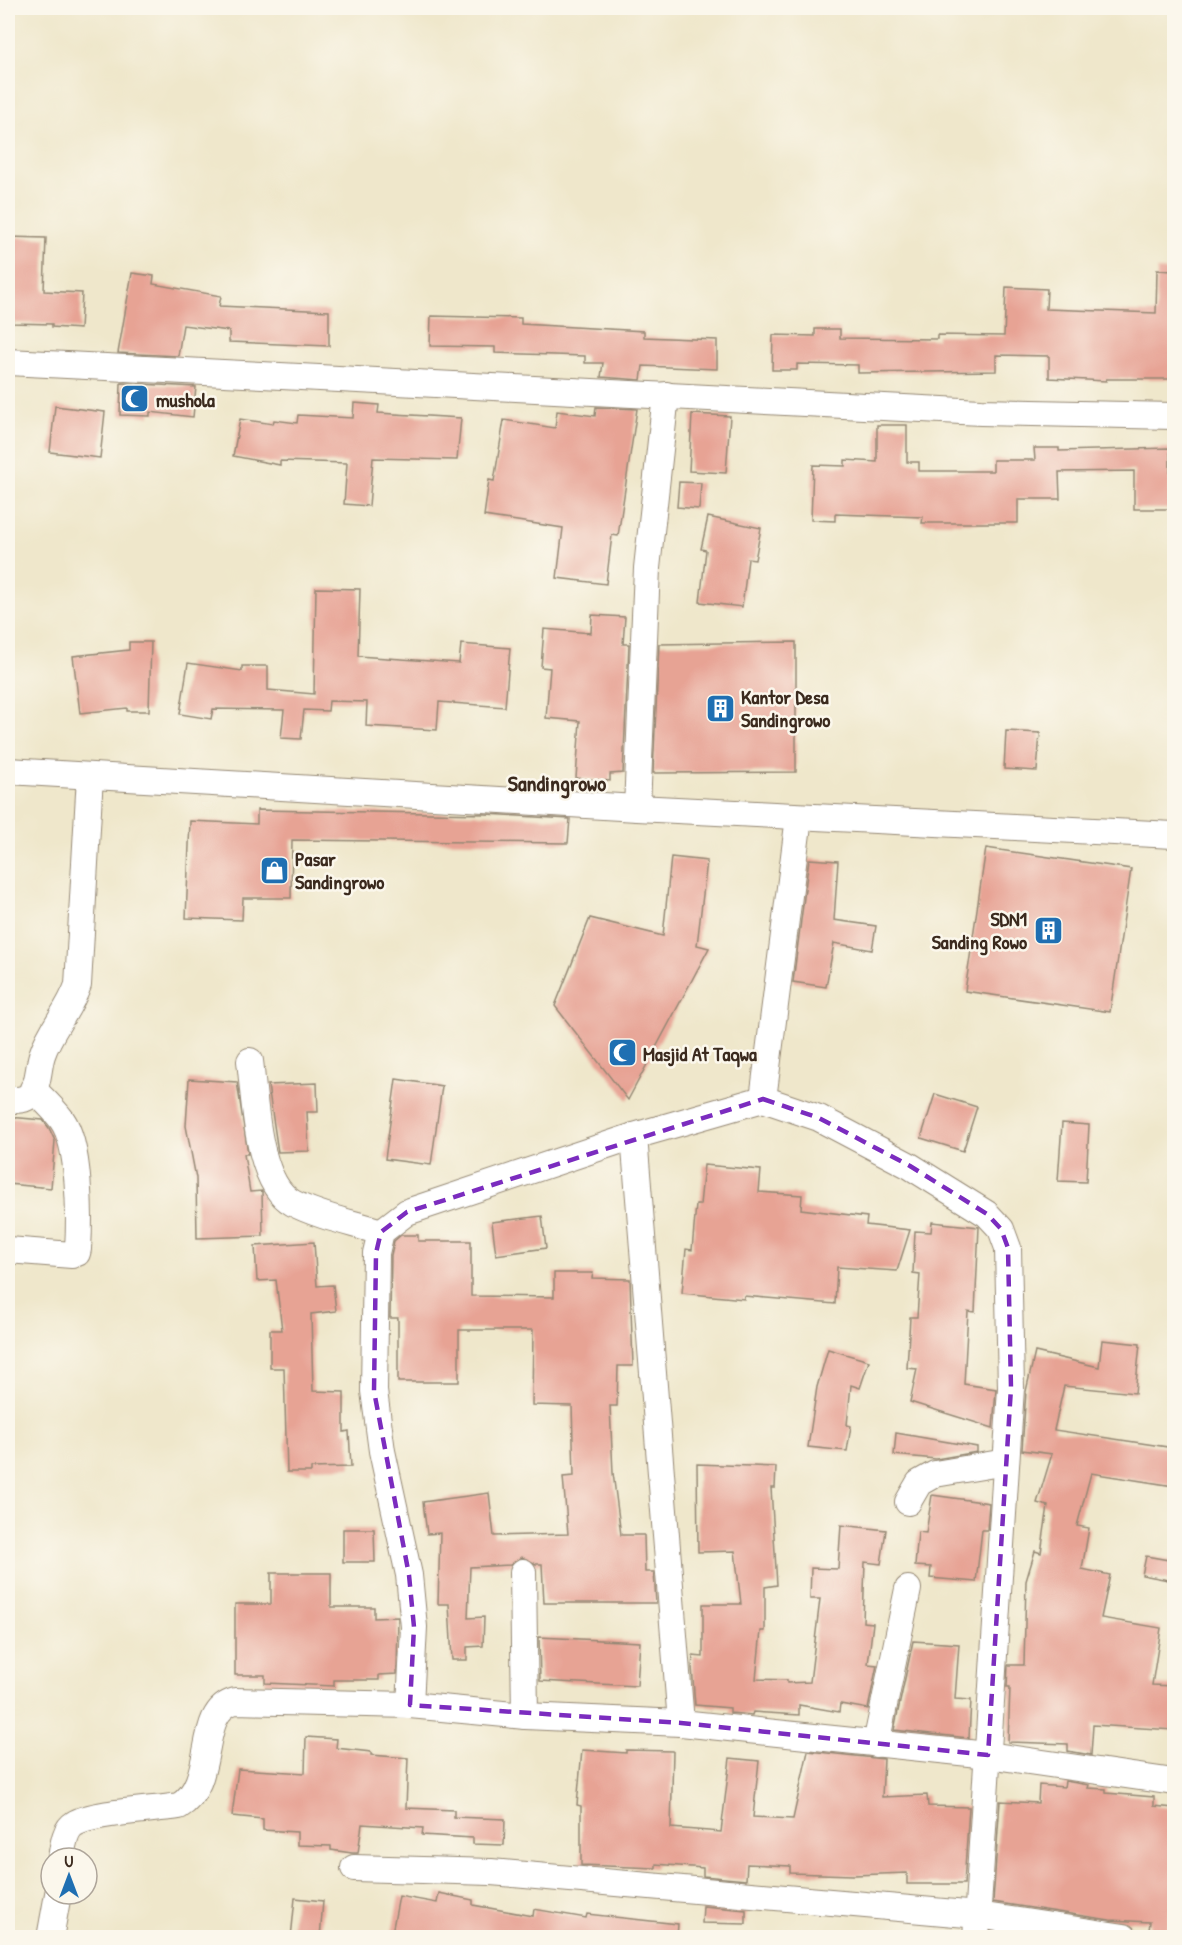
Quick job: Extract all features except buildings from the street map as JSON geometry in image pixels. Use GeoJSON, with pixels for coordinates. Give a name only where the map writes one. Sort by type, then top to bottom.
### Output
{"type":"FeatureCollection","features":[{"type":"Feature","properties":{"kind":"street"},"geometry":{"type":"LineString","coordinates":[[8,362],[981,412],[1174,416]]}},
{"type":"Feature","properties":{"kind":"street"},"geometry":{"type":"LineString","coordinates":[[637,808],[647,568],[666,395]]}},
{"type":"Feature","properties":{"kind":"street"},"geometry":{"type":"LineString","coordinates":[[8,771],[799,817],[1174,835]]}},
{"type":"Feature","properties":{"kind":"street"},"geometry":{"type":"LineString","coordinates":[[8,1100],[29,1096],[45,1046],[66,1014],[78,985],[90,776]]}},
{"type":"Feature","properties":{"kind":"street"},"geometry":{"type":"LineString","coordinates":[[763,1099],[799,817]]}},
{"type":"Feature","properties":{"kind":"street"},"geometry":{"type":"LineString","coordinates":[[250,1061],[263,1155],[270,1180],[291,1202],[381,1232]]}},
{"type":"Feature","properties":{"kind":"street"},"geometry":{"type":"LineString","coordinates":[[8,1250],[72,1255],[77,1253],[78,1249],[78,1199],[70,1140],[64,1122],[33,1089]]}},
{"type":"Feature","properties":{"kind":"street"},"geometry":{"type":"LineString","coordinates":[[410,1705],[414,1627],[409,1575],[382,1451],[374,1391],[376,1253],[381,1232],[408,1212],[634,1136],[763,1099],[819,1118],[910,1166],[987,1214],[1001,1229],[1008,1248],[1011,1388],[977,1926]]}},
{"type":"Feature","properties":{"kind":"street"},"geometry":{"type":"LineString","coordinates":[[634,1136],[681,1723]]}},
{"type":"Feature","properties":{"kind":"street"},"geometry":{"type":"LineString","coordinates":[[908,1502],[919,1483],[935,1474],[1006,1462]]}},
{"type":"Feature","properties":{"kind":"street"},"geometry":{"type":"LineString","coordinates":[[523,1572],[525,1716]]}},
{"type":"Feature","properties":{"kind":"street"},"geometry":{"type":"LineString","coordinates":[[876,1744],[908,1589]]}},
{"type":"Feature","properties":{"kind":"street"},"geometry":{"type":"LineString","coordinates":[[64,1846],[68,1831],[73,1824],[94,1817],[179,1806],[189,1800],[201,1781],[212,1725],[220,1706],[226,1703],[253,1701],[410,1705],[525,1716],[681,1723],[988,1755],[1174,1782]]}},
{"type":"Feature","properties":{"kind":"street"},"geometry":{"type":"LineString","coordinates":[[354,1868],[491,1872],[977,1926],[1124,1937]]}},
{"type":"Feature","properties":{"kind":"street"},"geometry":{"type":"LineString","coordinates":[[50,1938],[56,1906]]}},
{"type":"Feature","properties":{"kind":"highlighted area"},"geometry":{"type":"Polygon","coordinates":[[[763,1099],[819,1118],[910,1166],[987,1214],[1001,1229],[1008,1248],[1011,1388],[988,1755],[681,1723],[410,1705],[414,1627],[409,1575],[374,1391],[376,1253],[381,1232],[407,1212],[763,1099]]]}},
{"type":"Feature","properties":{"kind":"place","name":"mushola"},"geometry":{"type":"Point","coordinates":[135,399]}},
{"type":"Feature","properties":{"kind":"place","name":"Kantor Desa Sandingrowo"},"geometry":{"type":"Point","coordinates":[720,708]}},
{"type":"Feature","properties":{"kind":"place","name":"Pasar Sandingrowo"},"geometry":{"type":"Point","coordinates":[274,870]}},
{"type":"Feature","properties":{"kind":"place","name":"SDN1 Sanding Rowo"},"geometry":{"type":"Point","coordinates":[1048,930]}},
{"type":"Feature","properties":{"kind":"place","name":"Masjid At Taqwa"},"geometry":{"type":"Point","coordinates":[622,1053]}},
{"type":"Feature","properties":{"kind":"district","name":"Sandingrowo"},"geometry":{"type":"Point","coordinates":[557,783]}}]}
